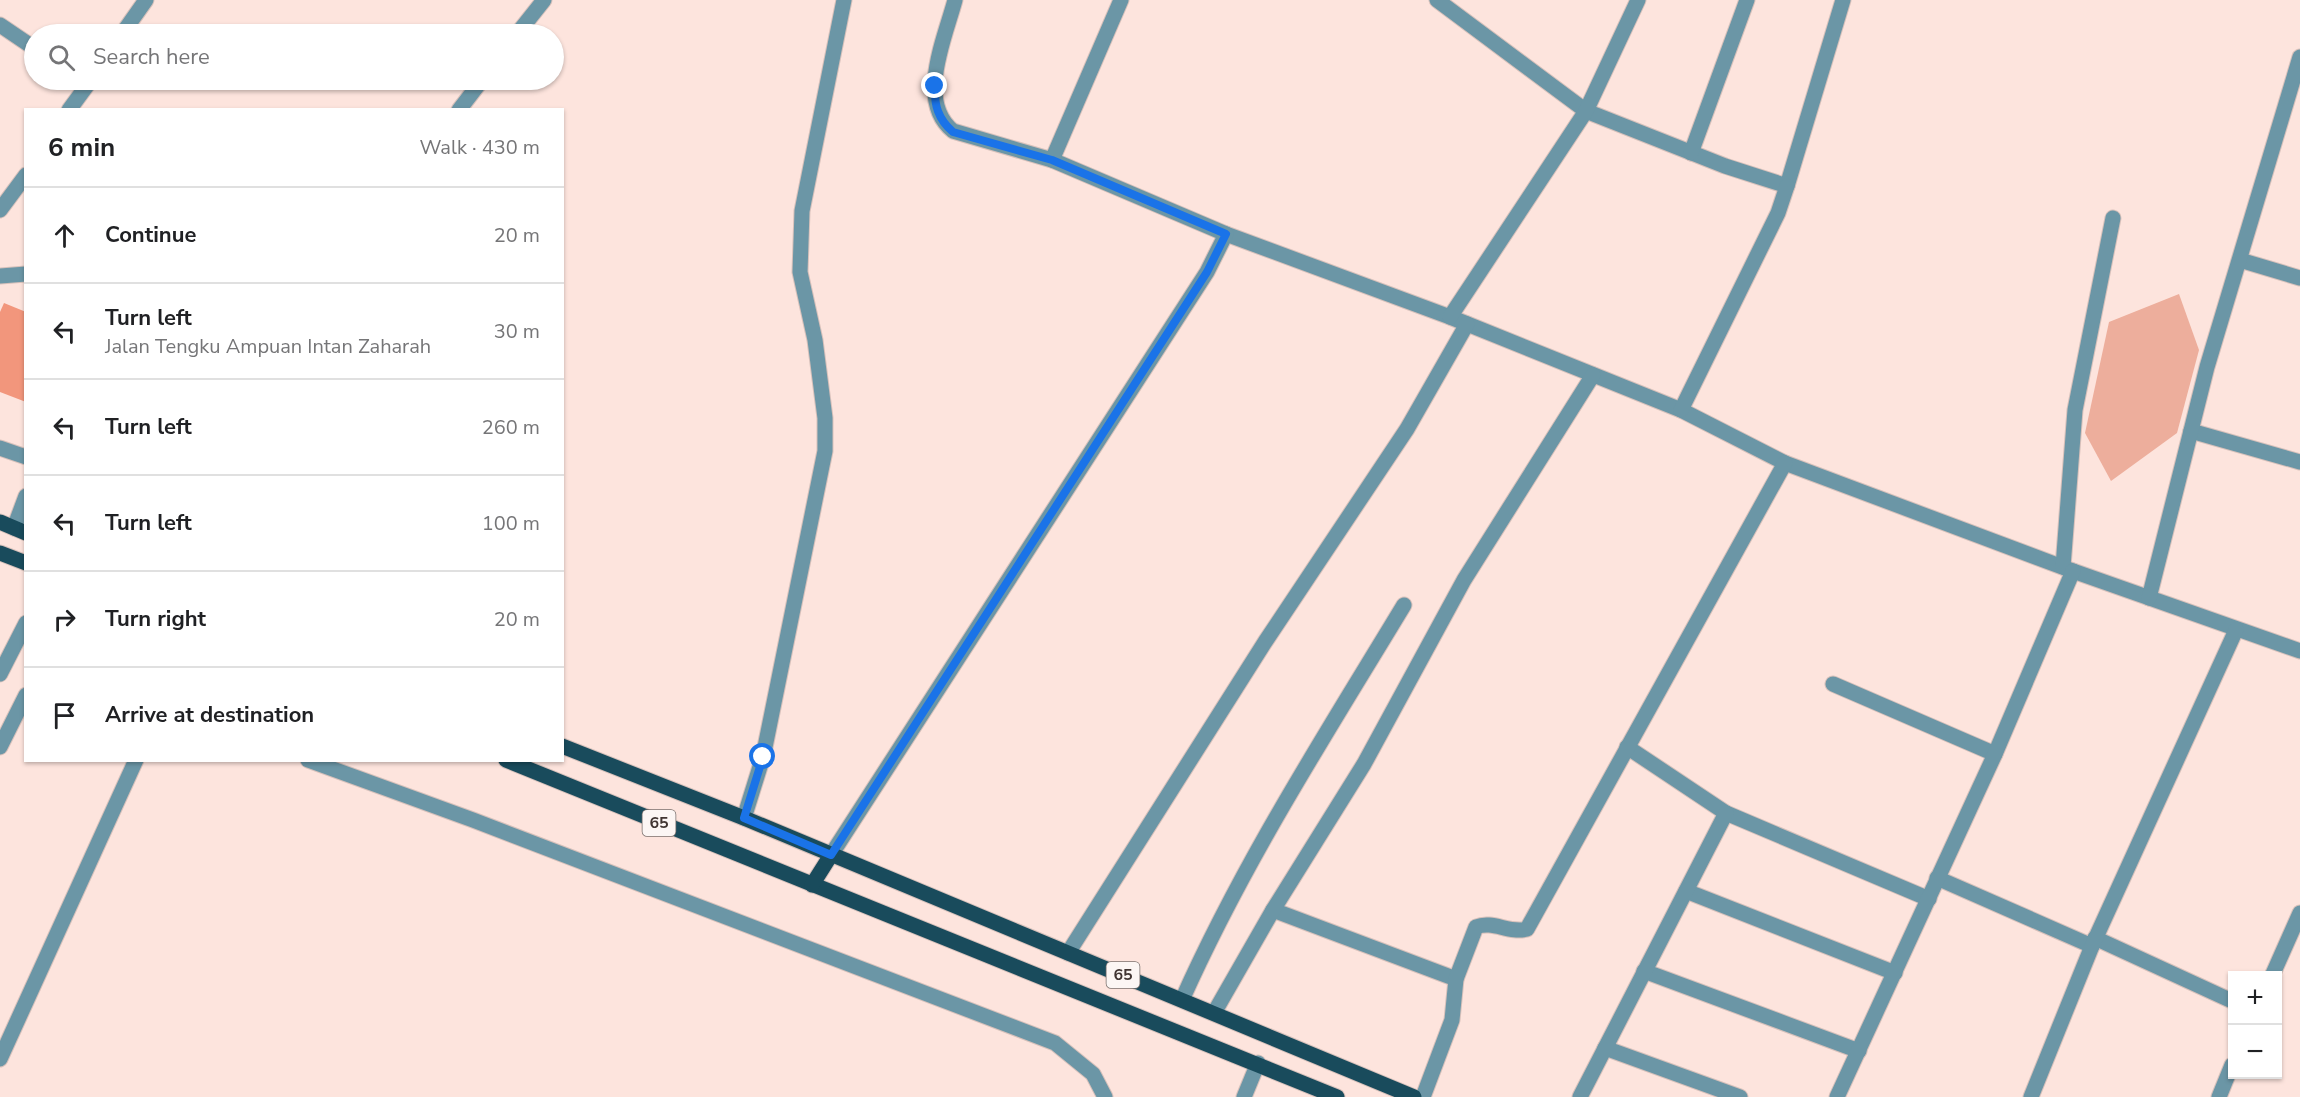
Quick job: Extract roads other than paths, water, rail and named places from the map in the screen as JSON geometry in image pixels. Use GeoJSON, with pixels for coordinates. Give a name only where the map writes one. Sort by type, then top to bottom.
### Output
{"type":"FeatureCollection","features":[{"type":"Feature","properties":{"kind":"main road"},"geometry":{"type":"LineString","coordinates":[[0,553],[24,562]]}},
{"type":"Feature","properties":{"kind":"main road","name":"65"},"geometry":{"type":"LineString","coordinates":[[564,747],[744,818],[1414,1097]]}},
{"type":"Feature","properties":{"kind":"main road","name":"65"},"geometry":{"type":"LineString","coordinates":[[511,762],[1258,1063],[1337,1097]]}},
{"type":"Feature","properties":{"kind":"main road"},"geometry":{"type":"LineString","coordinates":[[812,885],[831,855]]}},
{"type":"Feature","properties":{"kind":"street"},"geometry":{"type":"LineString","coordinates":[[129,24],[146,0]]}},
{"type":"Feature","properties":{"kind":"street"},"geometry":{"type":"LineString","coordinates":[[525,24],[544,0]]}},
{"type":"Feature","properties":{"kind":"street"},"geometry":{"type":"LineString","coordinates":[[744,818],[763,757],[825,451],[825,418],[815,340],[800,272],[800,241],[802,211],[844,0]]}},
{"type":"Feature","properties":{"kind":"street"},"geometry":{"type":"LineString","coordinates":[[955,0],[935,86],[938,112],[945,125],[953,132],[1052,160],[1226,234],[1450,317],[1681,410],[1785,463],[2068,569],[2300,651]]}},
{"type":"Feature","properties":{"kind":"street"},"geometry":{"type":"LineString","coordinates":[[1052,160],[1121,0]]}},
{"type":"Feature","properties":{"kind":"street"},"geometry":{"type":"LineString","coordinates":[[1437,0],[1586,111],[1691,153],[1786,186]]}},
{"type":"Feature","properties":{"kind":"street"},"geometry":{"type":"LineString","coordinates":[[1450,317],[1586,111],[1638,0]]}},
{"type":"Feature","properties":{"kind":"street"},"geometry":{"type":"LineString","coordinates":[[1691,153],[1747,0]]}},
{"type":"Feature","properties":{"kind":"street"},"geometry":{"type":"LineString","coordinates":[[1681,410],[1779,213],[1843,0]]}},
{"type":"Feature","properties":{"kind":"street"},"geometry":{"type":"LineString","coordinates":[[0,25],[24,41]]}},
{"type":"Feature","properties":{"kind":"street"},"geometry":{"type":"LineString","coordinates":[[2149,598],[2207,367],[2300,57]]}},
{"type":"Feature","properties":{"kind":"street"},"geometry":{"type":"LineString","coordinates":[[70,108],[81,90]]}},
{"type":"Feature","properties":{"kind":"street"},"geometry":{"type":"LineString","coordinates":[[461,108],[474,90]]}},
{"type":"Feature","properties":{"kind":"street"},"geometry":{"type":"LineString","coordinates":[[0,210],[24,178]]}},
{"type":"Feature","properties":{"kind":"street"},"geometry":{"type":"LineString","coordinates":[[1837,1097],[1995,754],[2068,569],[2075,410],[2113,218]]}},
{"type":"Feature","properties":{"kind":"street"},"geometry":{"type":"LineString","coordinates":[[831,855],[1207,272],[1226,234]]}},
{"type":"Feature","properties":{"kind":"street"},"geometry":{"type":"LineString","coordinates":[[2240,260],[2300,278]]}},
{"type":"Feature","properties":{"kind":"street"},"geometry":{"type":"LineString","coordinates":[[0,276],[24,274]]}},
{"type":"Feature","properties":{"kind":"street"},"geometry":{"type":"LineString","coordinates":[[1068,953],[1265,642],[1407,429],[1467,324]]}},
{"type":"Feature","properties":{"kind":"street"},"geometry":{"type":"LineString","coordinates":[[1214,1013],[1273,910],[1364,764],[1464,580],[1593,375]]}},
{"type":"Feature","properties":{"kind":"street"},"geometry":{"type":"LineString","coordinates":[[2191,431],[2300,462]]}},
{"type":"Feature","properties":{"kind":"street"},"geometry":{"type":"LineString","coordinates":[[0,448],[24,456]]}},
{"type":"Feature","properties":{"kind":"street"},"geometry":{"type":"LineString","coordinates":[[1423,1097],[1452,1020],[1456,980],[1476,927],[1485,924],[1516,932],[1527,929],[1785,463]]}},
{"type":"Feature","properties":{"kind":"street"},"geometry":{"type":"LineString","coordinates":[[13,528],[24,501]]}},
{"type":"Feature","properties":{"kind":"street"},"geometry":{"type":"LineString","coordinates":[[1182,1000],[1209,940],[1265,833],[1404,605]]}},
{"type":"Feature","properties":{"kind":"street"},"geometry":{"type":"LineString","coordinates":[[0,674],[24,627]]}},
{"type":"Feature","properties":{"kind":"street"},"geometry":{"type":"LineString","coordinates":[[2031,1097],[2094,942],[2236,630]]}},
{"type":"Feature","properties":{"kind":"street"},"geometry":{"type":"LineString","coordinates":[[1833,684],[1995,754]]}},
{"type":"Feature","properties":{"kind":"street"},"geometry":{"type":"LineString","coordinates":[[0,747],[24,700]]}},
{"type":"Feature","properties":{"kind":"street"},"geometry":{"type":"LineString","coordinates":[[1628,747],[1726,813],[1929,898]]}},
{"type":"Feature","properties":{"kind":"street"},"geometry":{"type":"LineString","coordinates":[[0,1059],[135,762]]}},
{"type":"Feature","properties":{"kind":"street"},"geometry":{"type":"LineString","coordinates":[[313,762],[1054,1043],[1093,1074],[1105,1097]]}},
{"type":"Feature","properties":{"kind":"street"},"geometry":{"type":"LineString","coordinates":[[1580,1097],[1726,813]]}},
{"type":"Feature","properties":{"kind":"street"},"geometry":{"type":"LineString","coordinates":[[1937,878],[2228,999]]}},
{"type":"Feature","properties":{"kind":"street"},"geometry":{"type":"LineString","coordinates":[[1686,891],[1895,973]]}},
{"type":"Feature","properties":{"kind":"street"},"geometry":{"type":"LineString","coordinates":[[1273,910],[1456,980]]}},
{"type":"Feature","properties":{"kind":"street"},"geometry":{"type":"LineString","coordinates":[[2274,971],[2300,913]]}},
{"type":"Feature","properties":{"kind":"street"},"geometry":{"type":"LineString","coordinates":[[1644,971],[1859,1051]]}},
{"type":"Feature","properties":{"kind":"street"},"geometry":{"type":"LineString","coordinates":[[1605,1048],[1740,1097]]}},
{"type":"Feature","properties":{"kind":"street"},"geometry":{"type":"LineString","coordinates":[[1244,1097],[1258,1063]]}},
{"type":"Feature","properties":{"kind":"street"},"geometry":{"type":"LineString","coordinates":[[2219,1097],[2228,1075]]}}]}
